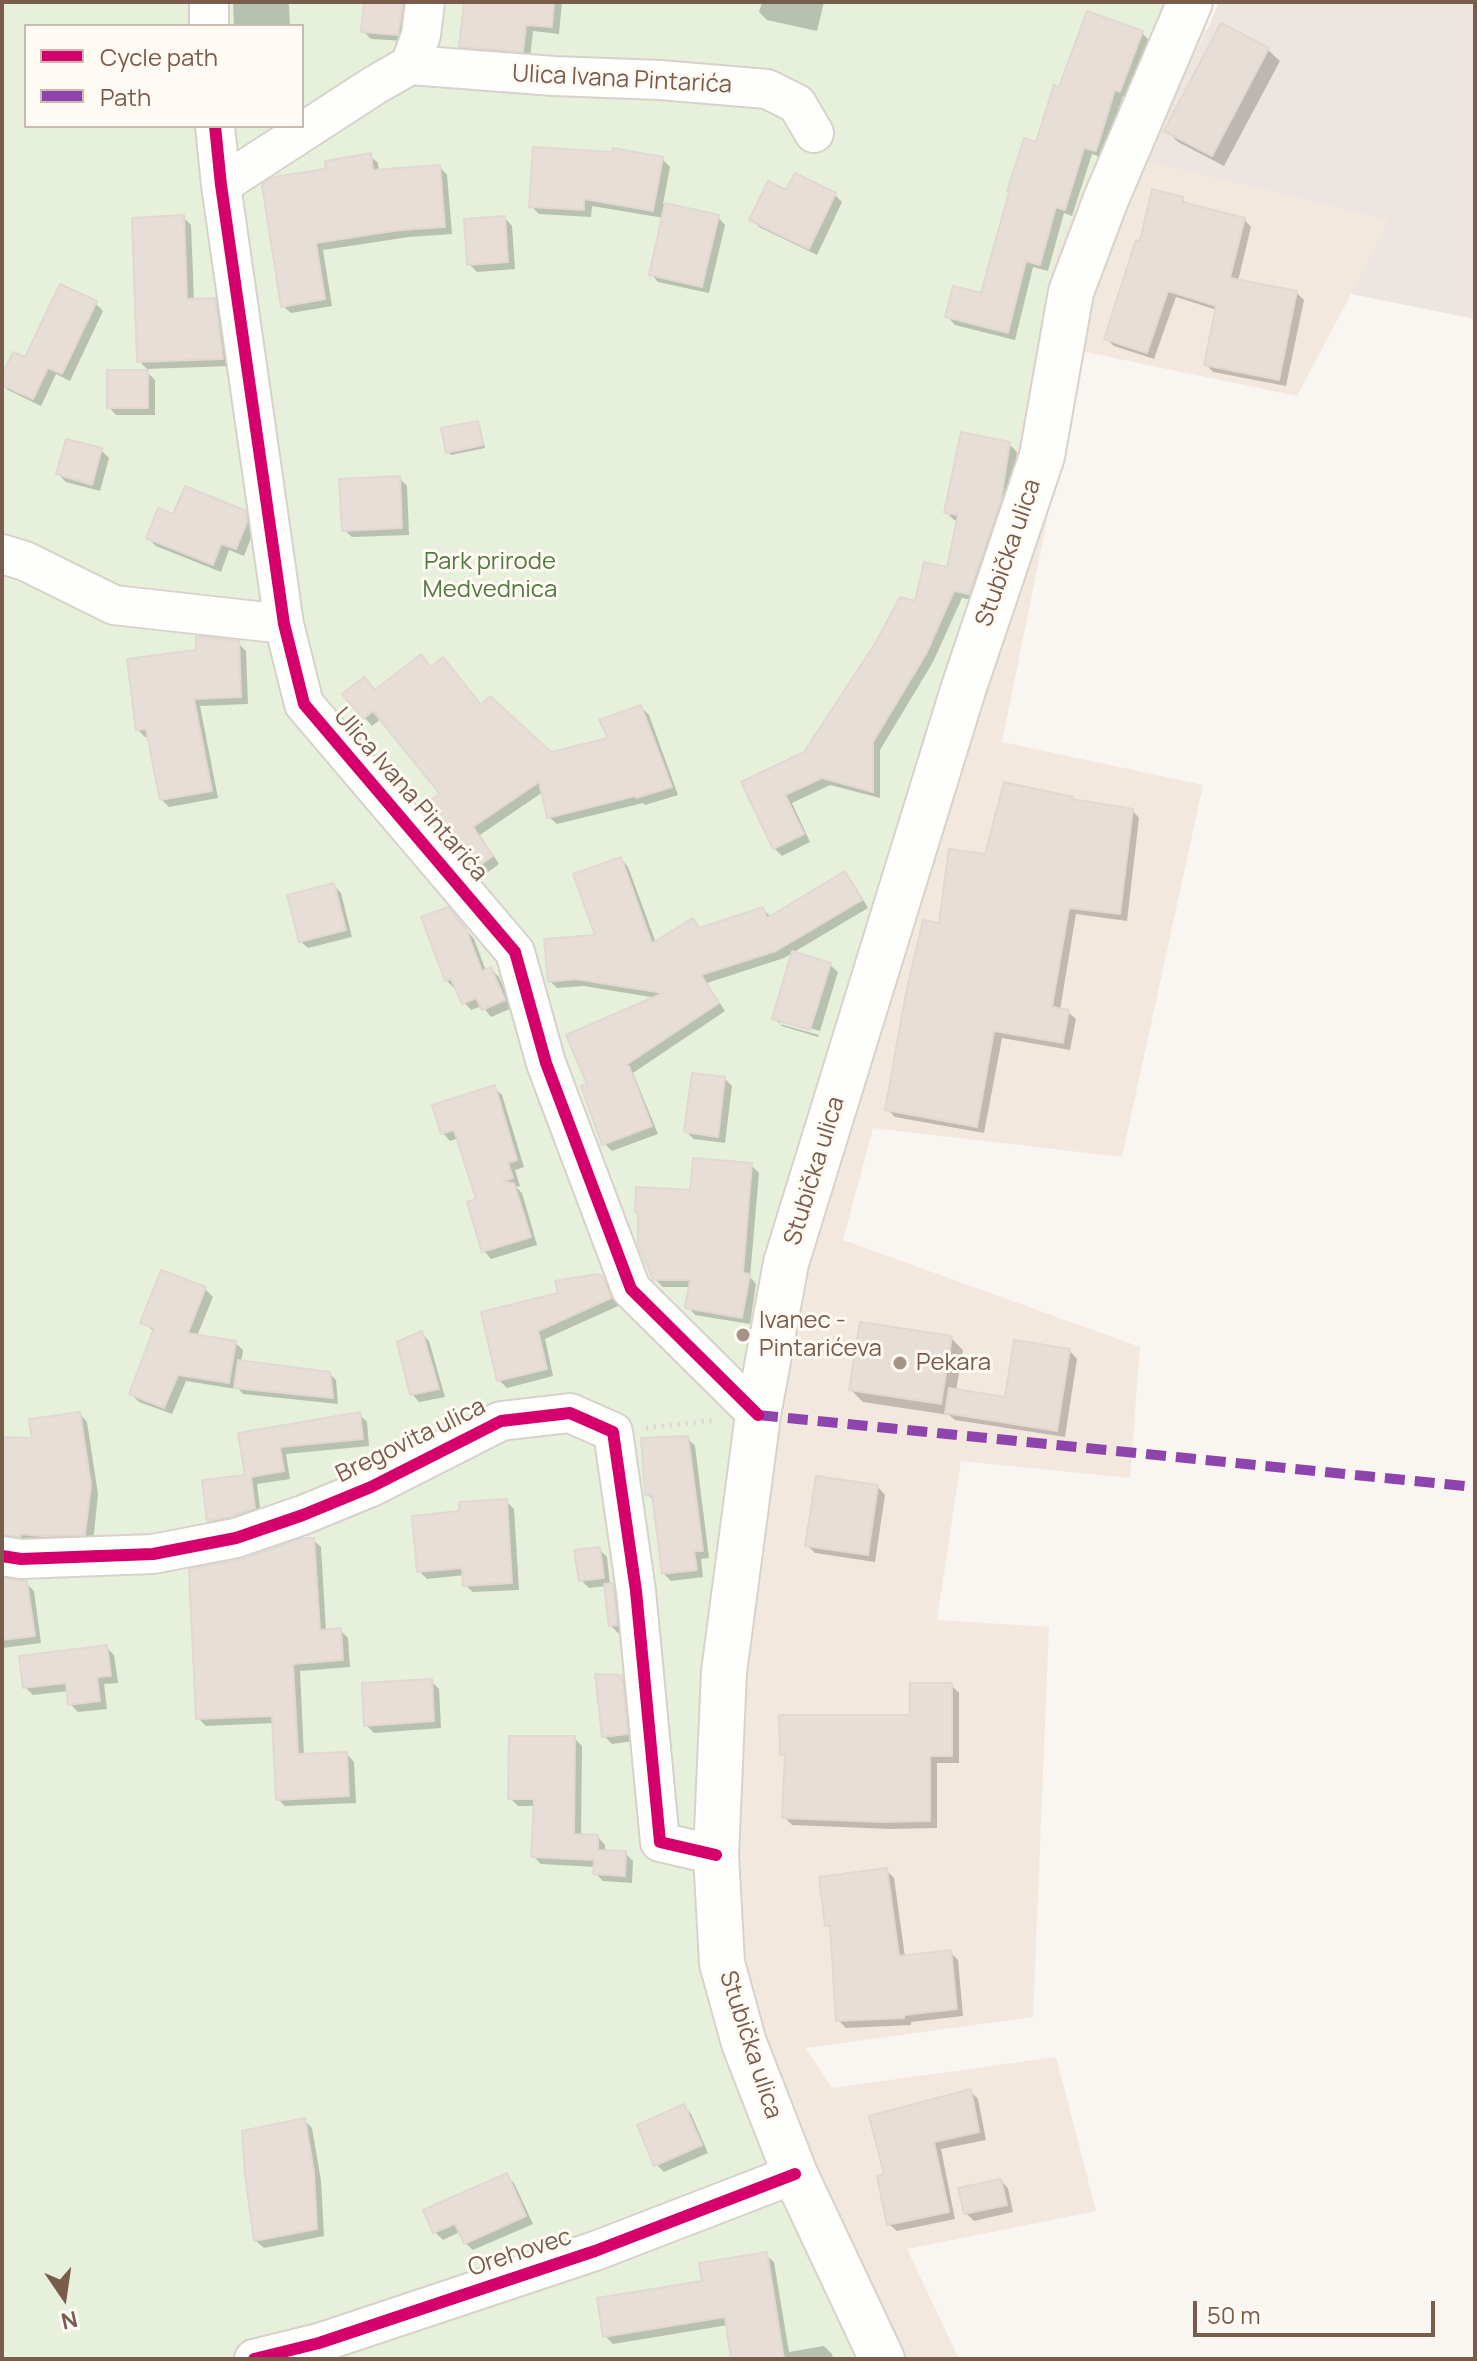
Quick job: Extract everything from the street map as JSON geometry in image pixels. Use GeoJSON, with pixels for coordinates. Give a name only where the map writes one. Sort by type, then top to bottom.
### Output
{"type":"FeatureCollection","features":[{"type":"Feature","properties":{"kind":"main road","name":"Stubička ulica"},"geometry":{"type":"LineString","coordinates":[[882,2359],[795,2174],[744,2043],[722,1963],[716,1855],[724,1672],[758,1415],[786,1263],[963,690],[1042,456],[1071,292],[1106,199],[1190,2]]}},
{"type":"Feature","properties":{"kind":"street"},"geometry":{"type":"LineString","coordinates":[[209,2],[209,24]]}},
{"type":"Feature","properties":{"kind":"street"},"geometry":{"type":"LineString","coordinates":[[221,185],[410,65],[421,35],[425,2]]}},
{"type":"Feature","properties":{"kind":"street","name":"Ulica Ivana Pintarića"},"geometry":{"type":"LineString","coordinates":[[410,65],[767,89],[797,104],[814,133]]}},
{"type":"Feature","properties":{"kind":"street","name":"Ulica Ivana Pintarića"},"geometry":{"type":"LineString","coordinates":[[215,128],[284,624],[304,704],[515,952],[546,1063],[631,1289],[758,1415]]}},
{"type":"Feature","properties":{"kind":"street"},"geometry":{"type":"LineString","coordinates":[[2,554],[25,561],[114,605],[284,624]]}},
{"type":"Feature","properties":{"kind":"street","name":"Bregovita ulica"},"geometry":{"type":"LineString","coordinates":[[2,1556],[21,1559],[153,1554],[236,1538],[371,1487],[501,1421],[570,1413],[613,1432]]}},
{"type":"Feature","properties":{"kind":"street"},"geometry":{"type":"LineString","coordinates":[[613,1432],[636,1591],[660,1842],[716,1855]]}},
{"type":"Feature","properties":{"kind":"street","name":"Orehovec"},"geometry":{"type":"LineString","coordinates":[[254,2359],[319,2343],[595,2251],[795,2174]]}},
{"type":"Feature","properties":{"kind":"path"},"geometry":{"type":"LineString","coordinates":[[613,1432],[758,1415]]}},
{"type":"Feature","properties":{"kind":"shaded area"},"geometry":{"type":"Polygon","coordinates":[[[1124,2],[1207,30],[1137,159],[1390,220],[1297,396],[1081,351],[1002,742],[1203,785],[1122,1157],[873,1128],[843,1240],[1140,1347],[1130,1478],[961,1461],[937,1620],[1049,1627],[1033,2017],[806,2048],[832,2088],[1056,2057],[1096,2211],[907,2249],[959,2359],[434,2359],[302,128],[304,26],[1124,2]]]}},
{"type":"Feature","properties":{"kind":"shaded area"},"geometry":{"type":"Polygon","coordinates":[[[1219,2],[1475,2],[1475,319],[1351,294],[1389,220],[1136,159],[1207,30],[1219,2]]]}},
{"type":"Feature","properties":{"kind":"green space","name":"Park prirode Medvednica"},"geometry":{"type":"Polygon","coordinates":[[[2,2],[1165,2],[1056,253],[973,667],[804,1207],[724,1672],[731,1983],[862,2359],[2,2359],[2,2]]]}},
{"type":"Feature","properties":{"kind":"building"},"geometry":{"type":"Polygon","coordinates":[[[364,2],[403,2],[398,35],[361,32],[364,2]]]}},
{"type":"Feature","properties":{"kind":"building"},"geometry":{"type":"Polygon","coordinates":[[[464,2],[554,2],[552,27],[526,25],[523,52],[459,47],[464,2]]]}},
{"type":"Feature","properties":{"kind":"building"},"geometry":{"type":"Polygon","coordinates":[[[1087,11],[1143,31],[1120,92],[1115,90],[1096,151],[1084,148],[1065,210],[1056,207],[1040,265],[1026,261],[1008,333],[945,317],[953,286],[981,293],[1024,138],[1036,142],[1054,85],[1059,87],[1087,11]]]}},
{"type":"Feature","properties":{"kind":"building"},"geometry":{"type":"Polygon","coordinates":[[[1221,23],[1269,48],[1212,156],[1164,131],[1221,23]]]}},
{"type":"Feature","properties":{"kind":"building"},"geometry":{"type":"Polygon","coordinates":[[[533,147],[612,152],[613,148],[663,157],[653,211],[584,199],[584,210],[529,207],[533,147]]]}},
{"type":"Feature","properties":{"kind":"building"},"geometry":{"type":"Polygon","coordinates":[[[371,153],[373,170],[440,165],[445,227],[400,230],[316,243],[325,299],[281,307],[262,185],[273,177],[326,169],[325,161],[371,153]]]}},
{"type":"Feature","properties":{"kind":"building"},"geometry":{"type":"Polygon","coordinates":[[[795,173],[836,193],[809,249],[749,220],[768,181],[786,190],[795,173]]]}},
{"type":"Feature","properties":{"kind":"building"},"geometry":{"type":"Polygon","coordinates":[[[1152,189],[1183,197],[1182,202],[1245,218],[1230,278],[1297,291],[1279,380],[1204,365],[1216,306],[1168,291],[1147,353],[1104,339],[1136,240],[1140,241],[1152,189]]]}},
{"type":"Feature","properties":{"kind":"building"},"geometry":{"type":"Polygon","coordinates":[[[665,203],[719,215],[702,287],[649,275],[665,203]]]}},
{"type":"Feature","properties":{"kind":"building"},"geometry":{"type":"Polygon","coordinates":[[[184,215],[187,299],[215,298],[223,359],[137,362],[132,218],[184,215]]]}},
{"type":"Feature","properties":{"kind":"building"},"geometry":{"type":"Polygon","coordinates":[[[505,216],[508,262],[467,265],[464,219],[505,216]]]}},
{"type":"Feature","properties":{"kind":"building"},"geometry":{"type":"Polygon","coordinates":[[[60,284],[97,301],[62,374],[48,368],[33,399],[2,385],[2,375],[13,352],[25,357],[60,284]]]}},
{"type":"Feature","properties":{"kind":"building"},"geometry":{"type":"Polygon","coordinates":[[[107,370],[148,370],[148,408],[107,408],[107,370]]]}},
{"type":"Feature","properties":{"kind":"building"},"geometry":{"type":"Polygon","coordinates":[[[478,421],[483,445],[446,453],[441,428],[478,421]]]}},
{"type":"Feature","properties":{"kind":"building"},"geometry":{"type":"Polygon","coordinates":[[[961,432],[1010,442],[1001,500],[969,594],[954,591],[926,654],[873,742],[873,792],[822,778],[785,795],[804,834],[773,849],[741,782],[804,752],[876,642],[900,597],[915,601],[924,562],[947,567],[958,515],[944,513],[961,432]]]}},
{"type":"Feature","properties":{"kind":"building"},"geometry":{"type":"Polygon","coordinates":[[[66,439],[102,448],[92,485],[56,474],[66,439]]]}},
{"type":"Feature","properties":{"kind":"building"},"geometry":{"type":"Polygon","coordinates":[[[400,476],[402,528],[342,531],[339,479],[400,476]]]}},
{"type":"Feature","properties":{"kind":"building"},"geometry":{"type":"Polygon","coordinates":[[[185,486],[246,511],[247,522],[236,549],[221,544],[213,565],[146,538],[158,508],[173,514],[185,486]]]}},
{"type":"Feature","properties":{"kind":"building"},"geometry":{"type":"Polygon","coordinates":[[[196,636],[239,641],[241,697],[194,699],[212,791],[160,800],[146,729],[136,730],[127,659],[196,650],[196,636]]]}},
{"type":"Feature","properties":{"kind":"building"},"geometry":{"type":"Polygon","coordinates":[[[421,654],[431,667],[443,657],[481,705],[490,696],[551,752],[608,738],[599,720],[641,705],[672,787],[547,818],[539,782],[473,827],[493,856],[474,869],[446,837],[424,804],[440,794],[373,711],[363,719],[342,694],[364,677],[375,690],[421,654]]]}},
{"type":"Feature","properties":{"kind":"building"},"geometry":{"type":"Polygon","coordinates":[[[1004,782],[1072,799],[1133,809],[1120,914],[1069,908],[1052,1007],[1069,1010],[1063,1043],[994,1031],[977,1127],[885,1110],[923,920],[939,923],[949,849],[985,854],[1004,782]]]}},
{"type":"Feature","properties":{"kind":"building"},"geometry":{"type":"Polygon","coordinates":[[[621,857],[652,943],[693,918],[699,928],[763,907],[767,918],[845,871],[862,900],[776,951],[701,975],[719,1003],[626,1065],[652,1126],[602,1145],[581,1086],[587,1084],[566,1035],[663,993],[575,979],[548,982],[544,939],[595,935],[573,874],[621,857]]]}},
{"type":"Feature","properties":{"kind":"building"},"geometry":{"type":"Polygon","coordinates":[[[334,883],[346,930],[299,942],[287,895],[334,883]]]}},
{"type":"Feature","properties":{"kind":"building"},"geometry":{"type":"Polygon","coordinates":[[[448,907],[466,929],[482,971],[491,967],[505,1000],[482,1010],[476,998],[462,1004],[451,979],[445,981],[421,917],[448,907]]]}},
{"type":"Feature","properties":{"kind":"building"},"geometry":{"type":"Polygon","coordinates":[[[792,951],[831,963],[810,1030],[772,1019],[792,951]]]}},
{"type":"Feature","properties":{"kind":"building"},"geometry":{"type":"Polygon","coordinates":[[[692,1073],[725,1077],[718,1137],[684,1132],[692,1073]]]}},
{"type":"Feature","properties":{"kind":"building"},"geometry":{"type":"Polygon","coordinates":[[[495,1085],[517,1160],[508,1163],[513,1178],[502,1182],[514,1183],[531,1237],[482,1252],[467,1202],[476,1199],[454,1130],[441,1134],[432,1105],[495,1085]]]}},
{"type":"Feature","properties":{"kind":"building"},"geometry":{"type":"Polygon","coordinates":[[[693,1158],[752,1163],[743,1273],[750,1274],[742,1318],[685,1308],[690,1280],[653,1280],[638,1244],[636,1187],[675,1189],[677,1193],[677,1189],[690,1190],[693,1158]]]}},
{"type":"Feature","properties":{"kind":"building"},"geometry":{"type":"Polygon","coordinates":[[[161,1270],[206,1287],[188,1333],[236,1341],[229,1383],[178,1375],[164,1408],[129,1394],[154,1328],[140,1323],[161,1270]]]}},
{"type":"Feature","properties":{"kind":"building"},"geometry":{"type":"Polygon","coordinates":[[[597,1274],[603,1277],[611,1298],[538,1331],[547,1369],[497,1381],[481,1312],[558,1293],[555,1281],[597,1274]]]}},
{"type":"Feature","properties":{"kind":"building","name":"Pekara"},"geometry":{"type":"Polygon","coordinates":[[[860,1322],[952,1336],[941,1404],[849,1390],[860,1322]]]}},
{"type":"Feature","properties":{"kind":"building"},"geometry":{"type":"Polygon","coordinates":[[[422,1331],[439,1389],[410,1395],[397,1342],[422,1331]]]}},
{"type":"Feature","properties":{"kind":"building"},"geometry":{"type":"Polygon","coordinates":[[[1014,1340],[1070,1349],[1057,1431],[945,1413],[949,1388],[1005,1397],[1014,1340]]]}},
{"type":"Feature","properties":{"kind":"building"},"geometry":{"type":"Polygon","coordinates":[[[238,1360],[330,1372],[333,1398],[234,1388],[238,1360]]]}},
{"type":"Feature","properties":{"kind":"building"},"geometry":{"type":"Polygon","coordinates":[[[80,1412],[91,1485],[85,1535],[2,1535],[2,1437],[32,1438],[29,1419],[80,1412]]]}},
{"type":"Feature","properties":{"kind":"building"},"geometry":{"type":"Polygon","coordinates":[[[360,1412],[363,1439],[280,1447],[284,1471],[251,1477],[255,1508],[207,1521],[202,1480],[245,1475],[238,1433],[360,1412]]]}},
{"type":"Feature","properties":{"kind":"building"},"geometry":{"type":"Polygon","coordinates":[[[688,1436],[703,1551],[694,1551],[697,1570],[662,1574],[652,1495],[645,1495],[641,1438],[688,1436]]]}},
{"type":"Feature","properties":{"kind":"building"},"geometry":{"type":"Polygon","coordinates":[[[816,1476],[878,1485],[868,1555],[805,1546],[816,1476]]]}},
{"type":"Feature","properties":{"kind":"building"},"geometry":{"type":"Polygon","coordinates":[[[507,1499],[512,1583],[463,1586],[462,1568],[417,1572],[412,1516],[459,1511],[459,1502],[507,1499]]]}},
{"type":"Feature","properties":{"kind":"building"},"geometry":{"type":"Polygon","coordinates":[[[303,1538],[314,1538],[320,1630],[341,1628],[343,1660],[293,1664],[298,1754],[347,1752],[349,1796],[276,1800],[272,1716],[196,1719],[189,1569],[243,1559],[303,1538]]]}},
{"type":"Feature","properties":{"kind":"building"},"geometry":{"type":"Polygon","coordinates":[[[600,1547],[604,1578],[579,1581],[574,1550],[600,1547]]]}},
{"type":"Feature","properties":{"kind":"building"},"geometry":{"type":"Polygon","coordinates":[[[2,1578],[27,1581],[35,1636],[2,1640],[2,1578]]]}},
{"type":"Feature","properties":{"kind":"building"},"geometry":{"type":"Polygon","coordinates":[[[613,1583],[617,1625],[609,1626],[604,1584],[613,1583]]]}},
{"type":"Feature","properties":{"kind":"building"},"geometry":{"type":"Polygon","coordinates":[[[107,1645],[111,1676],[97,1677],[100,1701],[68,1705],[66,1683],[23,1688],[19,1656],[107,1645]]]}},
{"type":"Feature","properties":{"kind":"building"},"geometry":{"type":"Polygon","coordinates":[[[595,1674],[622,1675],[628,1734],[602,1737],[595,1674]]]}},
{"type":"Feature","properties":{"kind":"building"},"geometry":{"type":"Polygon","coordinates":[[[432,1679],[434,1721],[364,1726],[362,1683],[432,1679]]]}},
{"type":"Feature","properties":{"kind":"building"},"geometry":{"type":"Polygon","coordinates":[[[910,1683],[952,1683],[952,1756],[930,1756],[930,1821],[782,1818],[785,1755],[780,1755],[779,1715],[910,1715],[910,1683]]]}},
{"type":"Feature","properties":{"kind":"building"},"geometry":{"type":"Polygon","coordinates":[[[509,1736],[575,1736],[574,1834],[598,1835],[598,1850],[626,1851],[625,1876],[593,1874],[594,1860],[531,1857],[534,1799],[508,1799],[509,1736]]]}},
{"type":"Feature","properties":{"kind":"building"},"geometry":{"type":"Polygon","coordinates":[[[887,1868],[899,1956],[951,1950],[957,2009],[904,2015],[904,2018],[836,2021],[830,1925],[825,1926],[819,1877],[887,1868]]]}},
{"type":"Feature","properties":{"kind":"building"},"geometry":{"type":"Polygon","coordinates":[[[971,2089],[979,2132],[934,2142],[949,2212],[887,2225],[877,2176],[884,2174],[869,2116],[971,2089]]]}},
{"type":"Feature","properties":{"kind":"building"},"geometry":{"type":"Polygon","coordinates":[[[684,2104],[702,2145],[654,2166],[637,2125],[684,2104]]]}},
{"type":"Feature","properties":{"kind":"building"},"geometry":{"type":"Polygon","coordinates":[[[305,2118],[314,2172],[317,2229],[254,2241],[242,2131],[305,2118]]]}},
{"type":"Feature","properties":{"kind":"building"},"geometry":{"type":"Polygon","coordinates":[[[507,2173],[526,2216],[464,2244],[455,2224],[433,2233],[423,2210],[507,2173]]]}},
{"type":"Feature","properties":{"kind":"building"},"geometry":{"type":"Polygon","coordinates":[[[1001,2179],[1007,2205],[964,2214],[958,2188],[1001,2179]]]}},
{"type":"Feature","properties":{"kind":"building"},"geometry":{"type":"Polygon","coordinates":[[[767,2252],[784,2359],[731,2359],[725,2317],[603,2337],[597,2298],[702,2281],[699,2263],[767,2252]]]}},
{"type":"Feature","properties":{"kind":"marked path"},"geometry":{"type":"LineString","coordinates":[[758,1415],[1475,1487]]}},
{"type":"Feature","properties":{"kind":"cycle path"},"geometry":{"type":"LineString","coordinates":[[215,128],[284,624],[304,704],[515,952],[546,1063],[631,1289],[758,1415]]}},
{"type":"Feature","properties":{"kind":"cycle path"},"geometry":{"type":"LineString","coordinates":[[2,1556],[21,1559],[153,1554],[236,1538],[371,1487],[501,1421],[570,1413],[613,1432],[636,1591],[660,1842],[716,1855]]}},
{"type":"Feature","properties":{"kind":"cycle path"},"geometry":{"type":"LineString","coordinates":[[254,2359],[319,2343],[595,2251],[795,2174]]}},
{"type":"Feature","properties":{"kind":"place","name":"Ivanec - Pintarićeva"},"geometry":{"type":"Point","coordinates":[743,1335]}},
{"type":"Feature","properties":{"kind":"place","name":"Pekara"},"geometry":{"type":"Point","coordinates":[900,1363]}}]}
